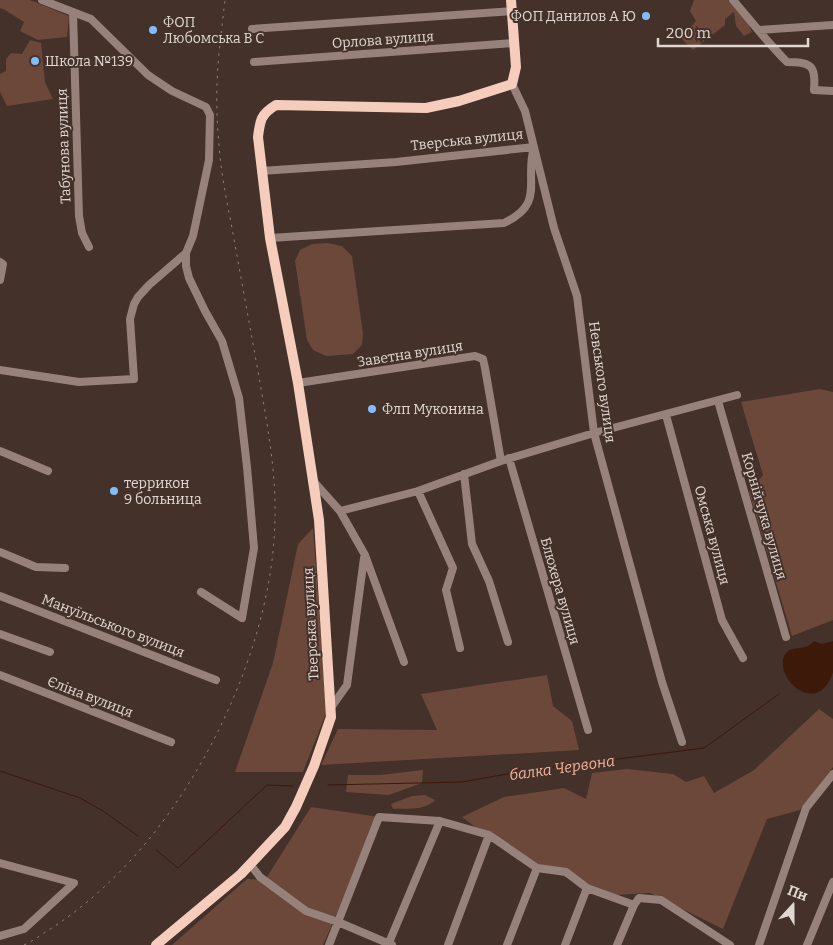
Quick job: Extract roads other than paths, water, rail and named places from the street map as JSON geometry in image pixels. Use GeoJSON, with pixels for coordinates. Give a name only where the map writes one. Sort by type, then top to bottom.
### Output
{"type":"FeatureCollection","features":[{"type":"Feature","properties":{"kind":"main road"},"geometry":{"type":"LineString","coordinates":[[511,0],[516,68],[512,84]]}},
{"type":"Feature","properties":{"kind":"main road","name":"Тверська вулиця"},"geometry":{"type":"LineString","coordinates":[[156,945],[250,864],[285,827],[314,766],[330,717],[319,520],[298,384],[270,238],[258,137],[260,122],[266,111],[276,105],[426,108],[459,101],[512,84]]}},
{"type":"Feature","properties":{"kind":"street"},"geometry":{"type":"LineString","coordinates":[[42,0],[91,19],[148,75],[172,91],[206,107],[210,115],[208,160],[193,236],[186,253],[186,266],[189,278],[222,342],[239,398],[254,548],[242,618],[201,592]]}},
{"type":"Feature","properties":{"kind":"street"},"geometry":{"type":"LineString","coordinates":[[734,0],[759,30],[765,41],[786,62],[804,62],[810,68],[815,76],[814,90],[833,91]]}},
{"type":"Feature","properties":{"kind":"street","name":"Орлова вулиця"},"geometry":{"type":"LineString","coordinates":[[252,29],[512,11]]}},
{"type":"Feature","properties":{"kind":"street","name":"Табунова вулиця"},"geometry":{"type":"LineString","coordinates":[[73,12],[79,216],[82,233],[89,248]]}},
{"type":"Feature","properties":{"kind":"street"},"geometry":{"type":"LineString","coordinates":[[759,30],[833,25]]}},
{"type":"Feature","properties":{"kind":"street","name":"Орлова вулиця"},"geometry":{"type":"LineString","coordinates":[[254,62],[514,43]]}},
{"type":"Feature","properties":{"kind":"street","name":"Невського вулиця"},"geometry":{"type":"LineString","coordinates":[[512,84],[525,111],[554,228],[577,296],[594,433],[662,682],[682,742]]}},
{"type":"Feature","properties":{"kind":"street","name":"Тверська вулиця"},"geometry":{"type":"LineString","coordinates":[[261,171],[396,162],[534,147],[531,156],[531,195],[527,205],[520,213],[504,223],[270,238]]}},
{"type":"Feature","properties":{"kind":"street"},"geometry":{"type":"LineString","coordinates":[[0,370],[78,382],[134,380],[130,319],[134,304],[149,285],[186,253]]}},
{"type":"Feature","properties":{"kind":"street"},"geometry":{"type":"LineString","coordinates":[[0,262],[4,264],[0,280]]}},
{"type":"Feature","properties":{"kind":"street","name":"Заветна вулиця"},"geometry":{"type":"LineString","coordinates":[[298,384],[475,356],[483,360],[505,459]]}},
{"type":"Feature","properties":{"kind":"street"},"geometry":{"type":"LineString","coordinates":[[340,511],[418,491],[505,459],[737,395]]}},
{"type":"Feature","properties":{"kind":"street","name":"Корнійчука вулиця"},"geometry":{"type":"LineString","coordinates":[[718,401],[786,637]]}},
{"type":"Feature","properties":{"kind":"street","name":"Омська вулиця"},"geometry":{"type":"LineString","coordinates":[[666,415],[722,620],[743,658]]}},
{"type":"Feature","properties":{"kind":"street"},"geometry":{"type":"LineString","coordinates":[[0,451],[48,470]]}},
{"type":"Feature","properties":{"kind":"street","name":"Блюхера вулиця"},"geometry":{"type":"LineString","coordinates":[[505,459],[588,730]]}},
{"type":"Feature","properties":{"kind":"street"},"geometry":{"type":"LineString","coordinates":[[464,474],[472,544],[489,581],[508,642]]}},
{"type":"Feature","properties":{"kind":"street"},"geometry":{"type":"LineString","coordinates":[[314,482],[340,511],[364,555],[404,662]]}},
{"type":"Feature","properties":{"kind":"street"},"geometry":{"type":"LineString","coordinates":[[418,491],[454,568],[446,590],[460,648]]}},
{"type":"Feature","properties":{"kind":"street"},"geometry":{"type":"LineString","coordinates":[[0,552],[36,567],[65,568]]}},
{"type":"Feature","properties":{"kind":"street"},"geometry":{"type":"LineString","coordinates":[[330,709],[347,685],[364,555]]}},
{"type":"Feature","properties":{"kind":"street","name":"Мануїльського вулиця"},"geometry":{"type":"LineString","coordinates":[[0,596],[216,680]]}},
{"type":"Feature","properties":{"kind":"street"},"geometry":{"type":"LineString","coordinates":[[0,634],[50,652]]}},
{"type":"Feature","properties":{"kind":"street","name":"Єліна вулиця"},"geometry":{"type":"LineString","coordinates":[[0,675],[171,742]]}},
{"type":"Feature","properties":{"kind":"street"},"geometry":{"type":"LineString","coordinates":[[758,945],[806,808],[833,774]]}},
{"type":"Feature","properties":{"kind":"street"},"geometry":{"type":"LineString","coordinates":[[329,945],[380,816],[440,821],[489,835],[537,868],[566,872],[588,888],[634,905]]}},
{"type":"Feature","properties":{"kind":"street"},"geometry":{"type":"LineString","coordinates":[[250,864],[260,877],[306,911],[338,922],[390,945],[440,821]]}},
{"type":"Feature","properties":{"kind":"street"},"geometry":{"type":"LineString","coordinates":[[448,945],[489,835]]}},
{"type":"Feature","properties":{"kind":"street"},"geometry":{"type":"LineString","coordinates":[[0,863],[74,883],[24,929],[0,936]]}},
{"type":"Feature","properties":{"kind":"street"},"geometry":{"type":"LineString","coordinates":[[507,945],[537,868]]}},
{"type":"Feature","properties":{"kind":"street"},"geometry":{"type":"LineString","coordinates":[[807,945],[833,882]]}},
{"type":"Feature","properties":{"kind":"street"},"geometry":{"type":"LineString","coordinates":[[565,945],[588,888]]}},
{"type":"Feature","properties":{"kind":"street"},"geometry":{"type":"LineString","coordinates":[[617,945],[634,905],[640,898],[661,900],[730,945]]}},
{"type":"Feature","properties":{"kind":"street"},"geometry":{"type":"LineString","coordinates":[[717,945],[720,937]]}},
{"type":"Feature","properties":{"kind":"waterway","name":"балка Червона"},"geometry":{"type":"LineString","coordinates":[[328,785],[462,782],[524,771],[704,748],[779,694]]}},
{"type":"Feature","properties":{"kind":"waterway","name":"балка Червона"},"geometry":{"type":"LineString","coordinates":[[0,771],[80,798],[103,811],[138,836]]}},
{"type":"Feature","properties":{"kind":"waterway","name":"балка Червона"},"geometry":{"type":"LineString","coordinates":[[156,850],[178,868],[267,785],[293,786]]}},
{"type":"Feature","properties":{"kind":"railway"},"geometry":{"type":"LineString","coordinates":[[24,945],[73,913],[107,885],[138,853],[178,800],[198,769],[232,701],[258,628],[267,591],[273,554],[275,517],[272,464],[262,394],[223,182],[218,135],[218,73],[225,0]]}},
{"type":"Feature","properties":{"kind":"place","name":"ФОП Данилов А Ю"},"geometry":{"type":"Point","coordinates":[646,16]}},
{"type":"Feature","properties":{"kind":"place","name":"ФОП Любомська В С"},"geometry":{"type":"Point","coordinates":[153,30]}},
{"type":"Feature","properties":{"kind":"place","name":"Школа №139"},"geometry":{"type":"Point","coordinates":[35,61]}},
{"type":"Feature","properties":{"kind":"place","name":"Флп Муконина"},"geometry":{"type":"Point","coordinates":[372,409]}},
{"type":"Feature","properties":{"kind":"place","name":"террикон 9 больница"},"geometry":{"type":"Point","coordinates":[114,491]}}]}
